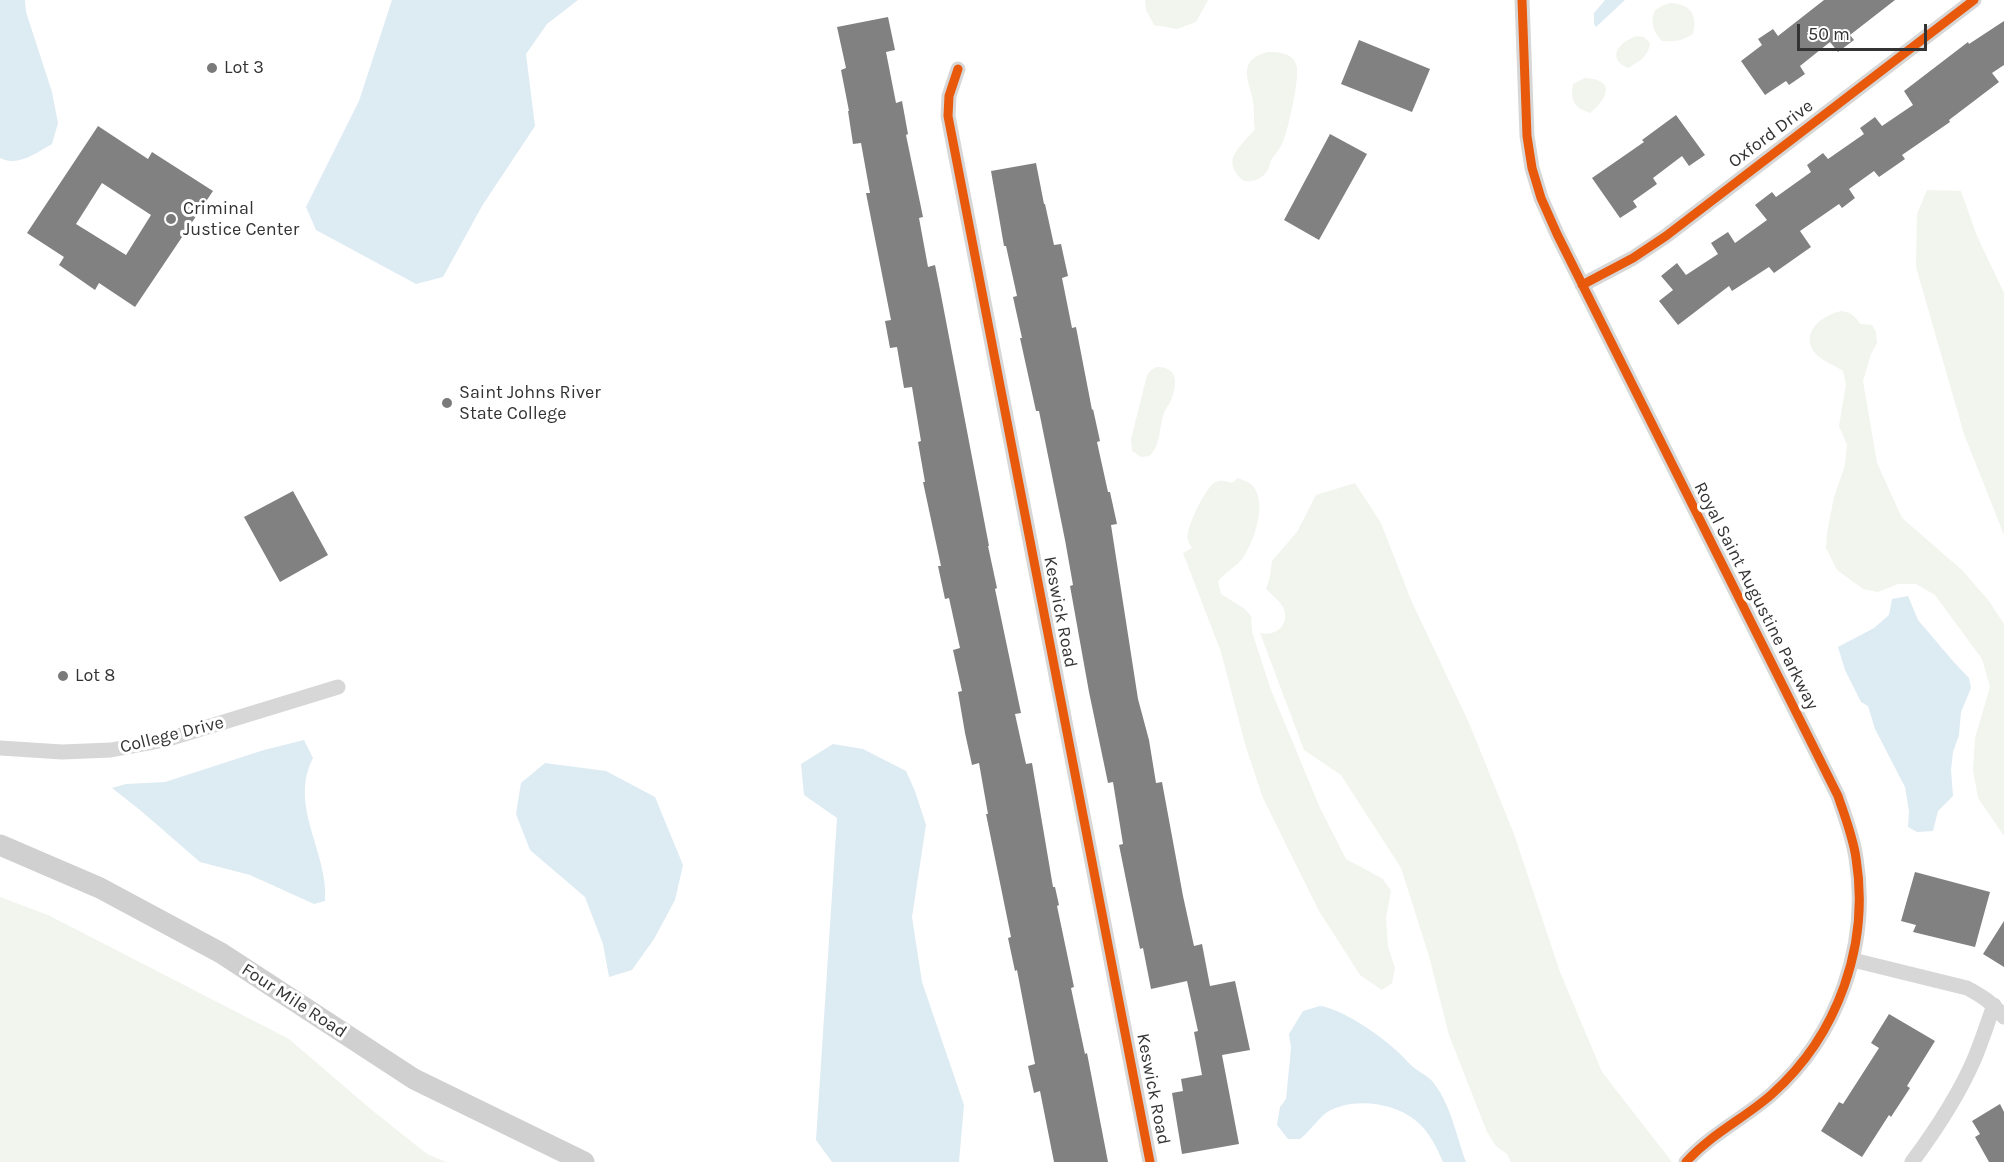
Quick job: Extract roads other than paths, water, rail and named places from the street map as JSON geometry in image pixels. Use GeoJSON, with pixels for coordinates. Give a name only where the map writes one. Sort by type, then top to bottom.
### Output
{"type":"FeatureCollection","features":[{"type":"Feature","properties":{"kind":"main road","name":"Four Mile Road"},"geometry":{"type":"LineString","coordinates":[[0,845],[100,888],[221,953],[414,1079],[584,1162]]}},
{"type":"Feature","properties":{"kind":"street","name":"Royal Saint Augustine Parkway"},"geometry":{"type":"LineString","coordinates":[[1522,0],[1527,136],[1532,168],[1541,198],[1582,285],[1838,796],[1854,847],[1859,889],[1859,921],[1852,960],[1843,991],[1830,1020],[1814,1047],[1772,1094],[1718,1134],[1686,1162]]}},
{"type":"Feature","properties":{"kind":"street","name":"Oxford Drive"},"geometry":{"type":"LineString","coordinates":[[1582,285],[1633,258],[1666,236],[1974,0]]}},
{"type":"Feature","properties":{"kind":"street","name":"Keswick Road"},"geometry":{"type":"LineString","coordinates":[[958,69],[949,96],[948,116],[1150,1162]]}},
{"type":"Feature","properties":{"kind":"street","name":"College Drive"},"geometry":{"type":"LineString","coordinates":[[0,748],[62,752],[111,750],[165,740],[338,687]]}},
{"type":"Feature","properties":{"kind":"street"},"geometry":{"type":"LineString","coordinates":[[1852,960],[1967,988],[1984,997],[1999,1011],[1955,1098],[1912,1162]]}},
{"type":"Feature","properties":{"kind":"place","name":"Lot 3"},"geometry":{"type":"Point","coordinates":[212,68]}},
{"type":"Feature","properties":{"kind":"place","name":"Criminal Justice Center"},"geometry":{"type":"Point","coordinates":[171,219]}},
{"type":"Feature","properties":{"kind":"place","name":"Saint Johns River State College"},"geometry":{"type":"Point","coordinates":[447,403]}},
{"type":"Feature","properties":{"kind":"place","name":"Lot 8"},"geometry":{"type":"Point","coordinates":[63,676]}}]}
